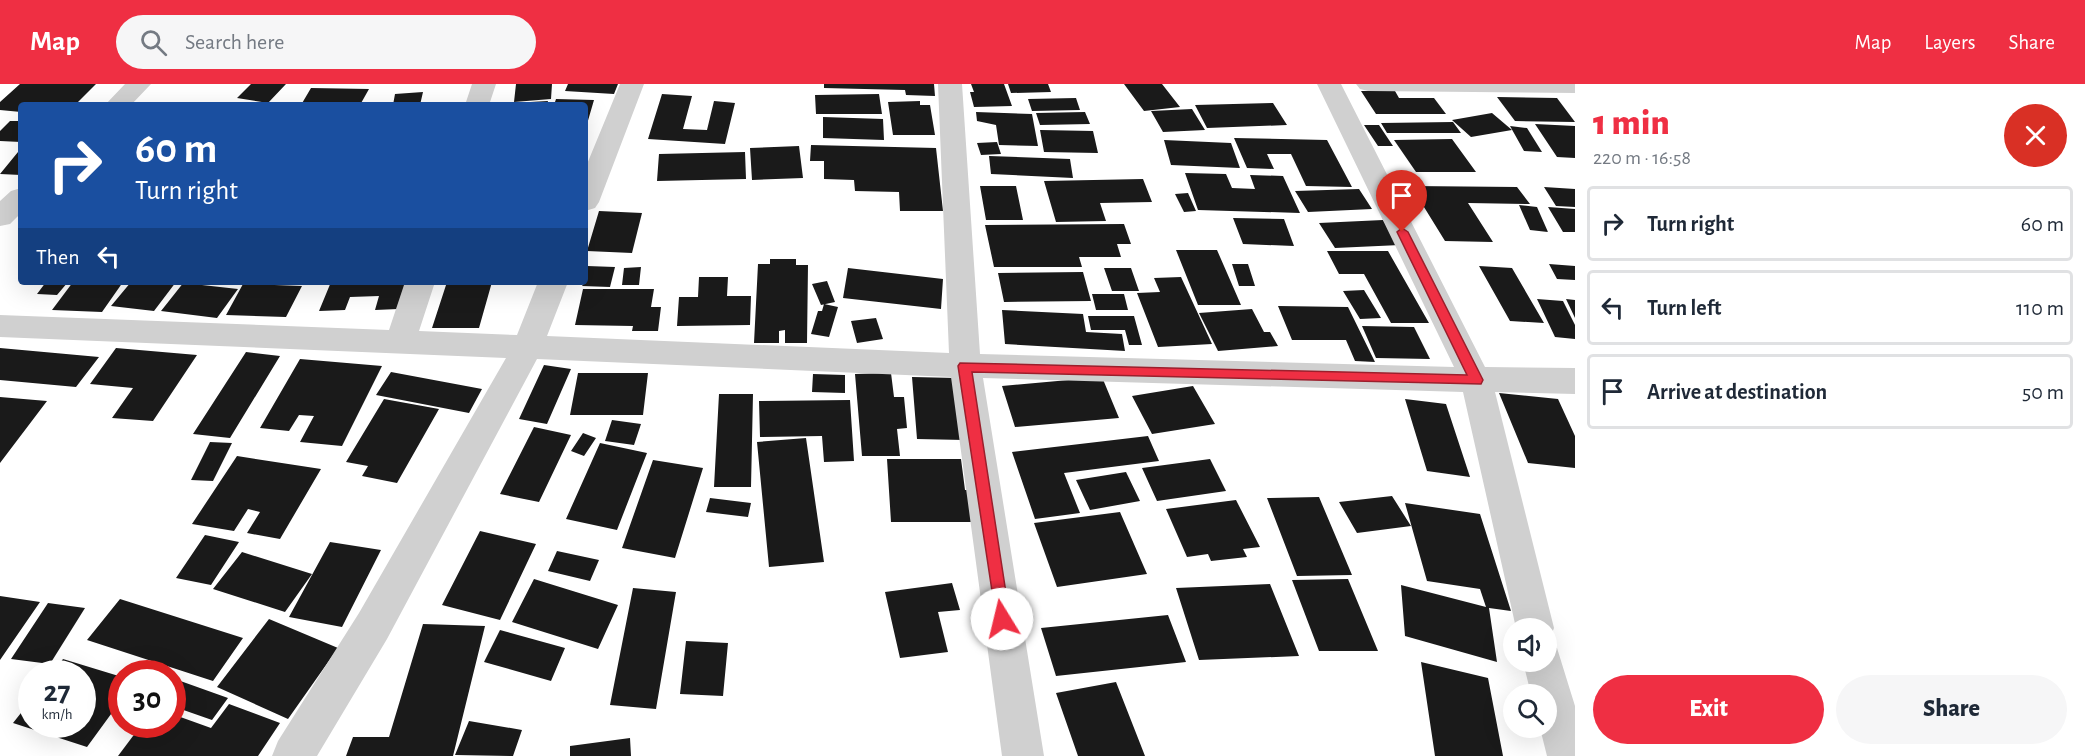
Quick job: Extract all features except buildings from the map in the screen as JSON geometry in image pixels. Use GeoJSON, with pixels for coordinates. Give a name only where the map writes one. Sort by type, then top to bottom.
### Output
{"type":"FeatureCollection","features":[{"type":"Feature","properties":{"kind":"street"},"geometry":{"type":"LineString","coordinates":[[120,102],[139,84]]}},
{"type":"Feature","properties":{"kind":"street"},"geometry":{"type":"LineString","coordinates":[[478,102],[484,84]]}},
{"type":"Feature","properties":{"kind":"street"},"geometry":{"type":"LineString","coordinates":[[588,194],[632,84]]}},
{"type":"Feature","properties":{"kind":"street"},"geometry":{"type":"LineString","coordinates":[[950,84],[964,366],[1023,756]]}},
{"type":"Feature","properties":{"kind":"street"},"geometry":{"type":"LineString","coordinates":[[1329,84],[1476,380],[1533,618]]}},
{"type":"Feature","properties":{"kind":"street"},"geometry":{"type":"LineString","coordinates":[[1368,84],[1571,88]]}},
{"type":"Feature","properties":{"kind":"street"},"geometry":{"type":"LineString","coordinates":[[0,217],[18,200]]}},
{"type":"Feature","properties":{"kind":"street"},"geometry":{"type":"LineString","coordinates":[[401,340],[419,285]]}},
{"type":"Feature","properties":{"kind":"street"},"geometry":{"type":"LineString","coordinates":[[293,756],[373,626],[528,346],[552,285]]}},
{"type":"Feature","properties":{"kind":"street"},"geometry":{"type":"LineString","coordinates":[[0,326],[401,340],[964,366],[1575,381]]}},
{"type":"Feature","properties":{"kind":"street"},"geometry":{"type":"LineString","coordinates":[[1546,672],[1568,756]]}},
{"type":"Feature","properties":{"kind":"route"},"geometry":{"type":"LineString","coordinates":[[1002,619],[964,366],[1476,380],[1402,232]]}}]}
